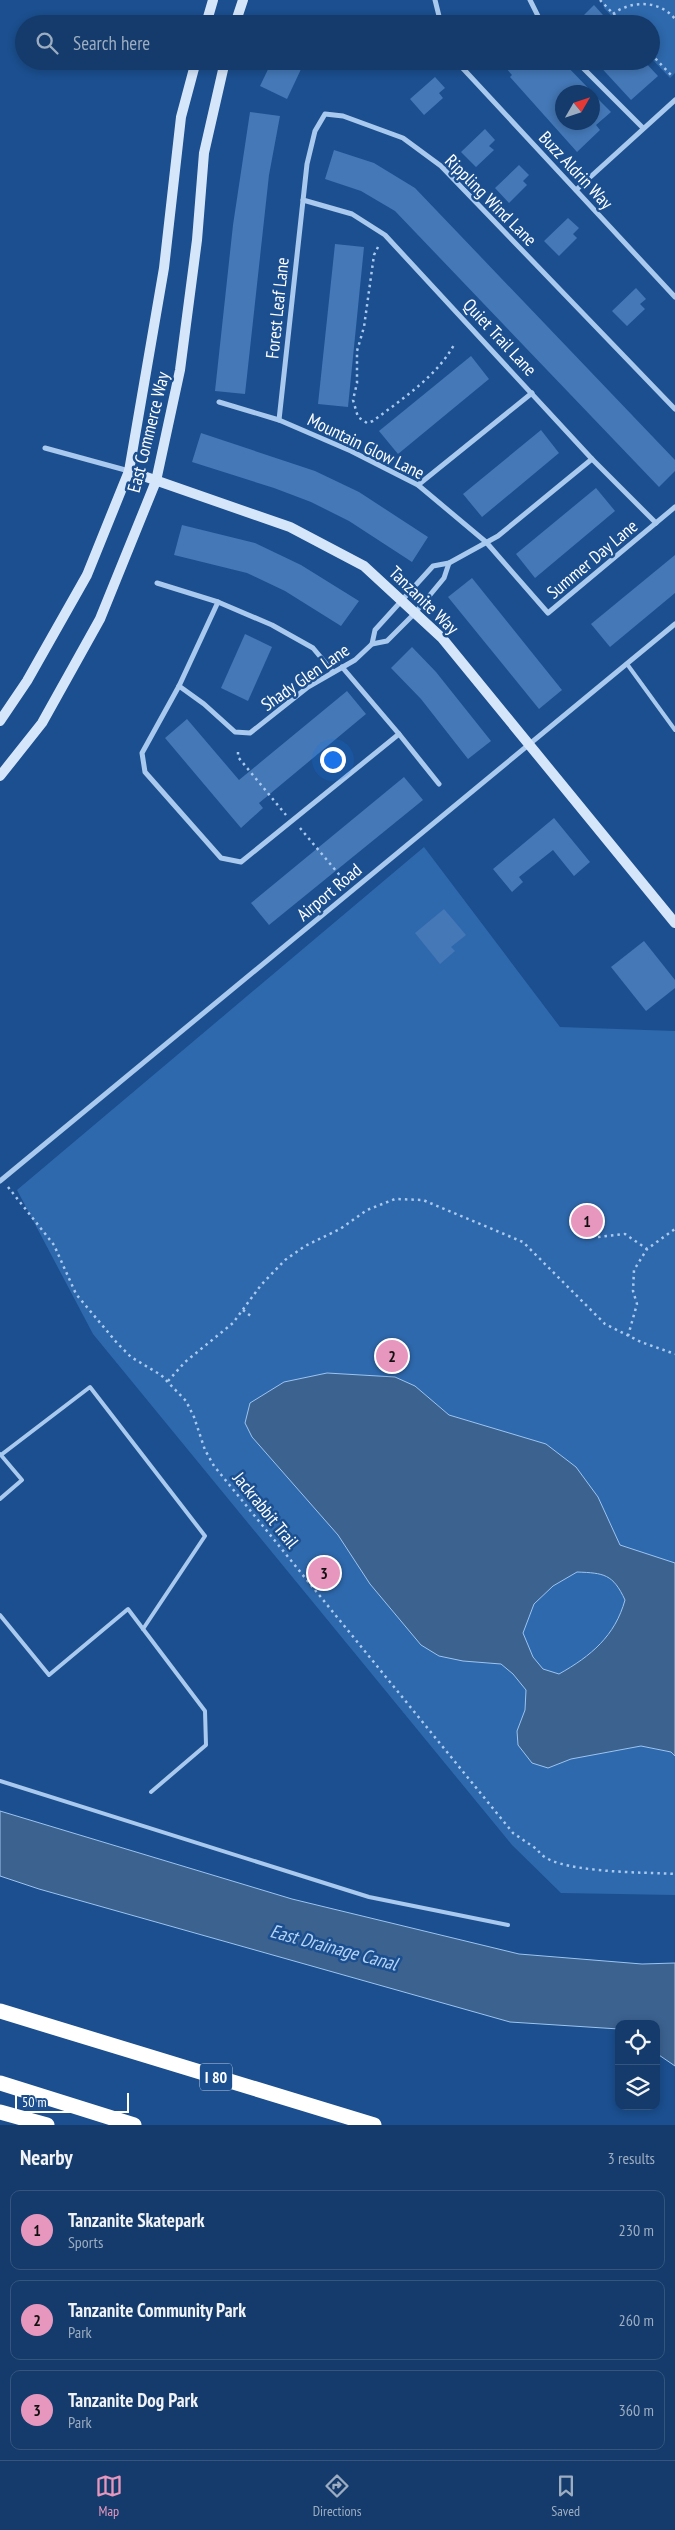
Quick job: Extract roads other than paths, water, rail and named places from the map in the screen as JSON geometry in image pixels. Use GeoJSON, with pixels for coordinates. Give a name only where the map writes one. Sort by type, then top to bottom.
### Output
{"type":"FeatureCollection","features":[{"type":"Feature","properties":{"kind":"highway"},"geometry":{"type":"LineString","coordinates":[[0,2006],[58,2029]]}},
{"type":"Feature","properties":{"kind":"highway","name":"I 80"},"geometry":{"type":"LineString","coordinates":[[0,2011],[374,2125]]}},
{"type":"Feature","properties":{"kind":"highway"},"geometry":{"type":"LineString","coordinates":[[0,2083],[134,2125]]}},
{"type":"Feature","properties":{"kind":"highway"},"geometry":{"type":"LineString","coordinates":[[0,2112],[47,2125]]}},
{"type":"Feature","properties":{"kind":"main road"},"geometry":{"type":"LineString","coordinates":[[208,15],[212,0]]}},
{"type":"Feature","properties":{"kind":"main road"},"geometry":{"type":"LineString","coordinates":[[238,15],[243,0]]}},
{"type":"Feature","properties":{"kind":"main road","name":"East Commerce Way"},"geometry":{"type":"LineString","coordinates":[[0,720],[28,681],[87,575],[129,471],[164,268],[181,117],[194,70]]}},
{"type":"Feature","properties":{"kind":"main road","name":"East Commerce Way"},"geometry":{"type":"LineString","coordinates":[[0,776],[42,723],[100,619],[156,481],[180,370],[197,240],[204,153],[223,70]]}},
{"type":"Feature","properties":{"kind":"main road","name":"Tanzanite Way"},"geometry":{"type":"LineString","coordinates":[[129,471],[290,528],[364,566],[402,599],[442,638],[675,923]]}},
{"type":"Feature","properties":{"kind":"street"},"geometry":{"type":"LineString","coordinates":[[435,0],[439,15]]}},
{"type":"Feature","properties":{"kind":"street"},"geometry":{"type":"LineString","coordinates":[[530,0],[538,15]]}},
{"type":"Feature","properties":{"kind":"street","name":"Buzz Aldrin Way"},"geometry":{"type":"LineString","coordinates":[[464,70],[675,297]]}},
{"type":"Feature","properties":{"kind":"street"},"geometry":{"type":"LineString","coordinates":[[585,70],[643,128]]}},
{"type":"Feature","properties":{"kind":"street"},"geometry":{"type":"LineString","coordinates":[[576,190],[675,100]]}},
{"type":"Feature","properties":{"kind":"street","name":"Rippling Wind Lane"},"geometry":{"type":"LineString","coordinates":[[304,200],[307,164],[315,131],[325,114],[343,116],[403,138],[441,166],[675,409]]}},
{"type":"Feature","properties":{"kind":"street","name":"Quiet Trail Lane"},"geometry":{"type":"LineString","coordinates":[[304,200],[352,214],[385,235],[592,459],[656,523]]}},
{"type":"Feature","properties":{"kind":"street","name":"Forest Leaf Lane"},"geometry":{"type":"LineString","coordinates":[[279,420],[304,200]]}},
{"type":"Feature","properties":{"kind":"street"},"geometry":{"type":"LineString","coordinates":[[418,485],[532,393]]}},
{"type":"Feature","properties":{"kind":"street","name":"Mountain Glow Lane"},"geometry":{"type":"LineString","coordinates":[[219,402],[279,420],[352,451],[418,485],[486,542]]}},
{"type":"Feature","properties":{"kind":"street","name":"Tanzanite Way"},"geometry":{"type":"LineString","coordinates":[[45,448],[129,471]]}},
{"type":"Feature","properties":{"kind":"street","name":"Shady Glen Lane"},"geometry":{"type":"LineString","coordinates":[[372,644],[375,630],[433,566],[449,564],[498,536],[592,459]]}},
{"type":"Feature","properties":{"kind":"street"},"geometry":{"type":"LineString","coordinates":[[656,523],[675,507]]}},
{"type":"Feature","properties":{"kind":"street","name":"Summer Day Lane"},"geometry":{"type":"LineString","coordinates":[[486,542],[548,613],[656,523]]}},
{"type":"Feature","properties":{"kind":"street","name":"Shady Glen Lane"},"geometry":{"type":"LineString","coordinates":[[179,686],[204,704],[235,732],[250,733],[308,687],[342,667],[372,644],[387,642],[415,613],[444,578],[449,564]]}},
{"type":"Feature","properties":{"kind":"street"},"geometry":{"type":"LineString","coordinates":[[157,583],[218,602],[272,626],[313,648],[333,672]]}},
{"type":"Feature","properties":{"kind":"street"},"geometry":{"type":"LineString","coordinates":[[218,602],[179,686],[142,752],[145,772],[221,858],[241,862],[399,734]]}},
{"type":"Feature","properties":{"kind":"street","name":"Airport Road"},"geometry":{"type":"LineString","coordinates":[[1,1181],[675,624]]}},
{"type":"Feature","properties":{"kind":"street"},"geometry":{"type":"LineString","coordinates":[[342,667],[439,784]]}},
{"type":"Feature","properties":{"kind":"lane"},"geometry":{"type":"LineString","coordinates":[[627,664],[675,730]]}},
{"type":"Feature","properties":{"kind":"lane"},"geometry":{"type":"LineString","coordinates":[[0,1499],[22,1480],[0,1454],[90,1388],[205,1536],[143,1629]]}},
{"type":"Feature","properties":{"kind":"lane"},"geometry":{"type":"LineString","coordinates":[[0,1616],[49,1675],[128,1609],[205,1711],[206,1745],[151,1792]]}},
{"type":"Feature","properties":{"kind":"lane"},"geometry":{"type":"LineString","coordinates":[[0,1781],[369,1896],[508,1925]]}},
{"type":"Feature","properties":{"kind":"water"},"geometry":{"type":"Polygon","coordinates":[[[327,1373],[395,1377],[415,1386],[449,1415],[546,1444],[576,1467],[598,1497],[620,1545],[675,1563],[675,1756],[671,1752],[641,1746],[571,1759],[548,1768],[532,1763],[518,1745],[517,1731],[525,1710],[526,1690],[513,1674],[501,1664],[463,1661],[439,1656],[421,1645],[370,1584],[338,1535],[252,1437],[245,1423],[250,1403],[284,1382],[327,1373]],[[577,1572],[553,1586],[534,1604],[523,1633],[533,1657],[543,1669],[559,1674],[581,1660],[600,1644],[621,1613],[625,1600],[621,1591],[612,1580],[601,1574],[577,1572]]]}},
{"type":"Feature","properties":{"kind":"water","name":"East Drainage Canal"},"geometry":{"type":"Polygon","coordinates":[[[0,1811],[292,1899],[519,1954],[642,1964],[675,1963],[675,2066],[660,2056],[660,2020],[615,2020],[615,2029],[510,2022],[39,1889],[0,1876],[0,1811]]]}},
{"type":"Feature","properties":{"kind":"place","name":"Tanzanite Skatepark"},"geometry":{"type":"Point","coordinates":[587,1221]}},
{"type":"Feature","properties":{"kind":"place","name":"Tanzanite Community Park"},"geometry":{"type":"Point","coordinates":[392,1356]}},
{"type":"Feature","properties":{"kind":"place","name":"Tanzanite Dog Park"},"geometry":{"type":"Point","coordinates":[324,1573]}}]}
